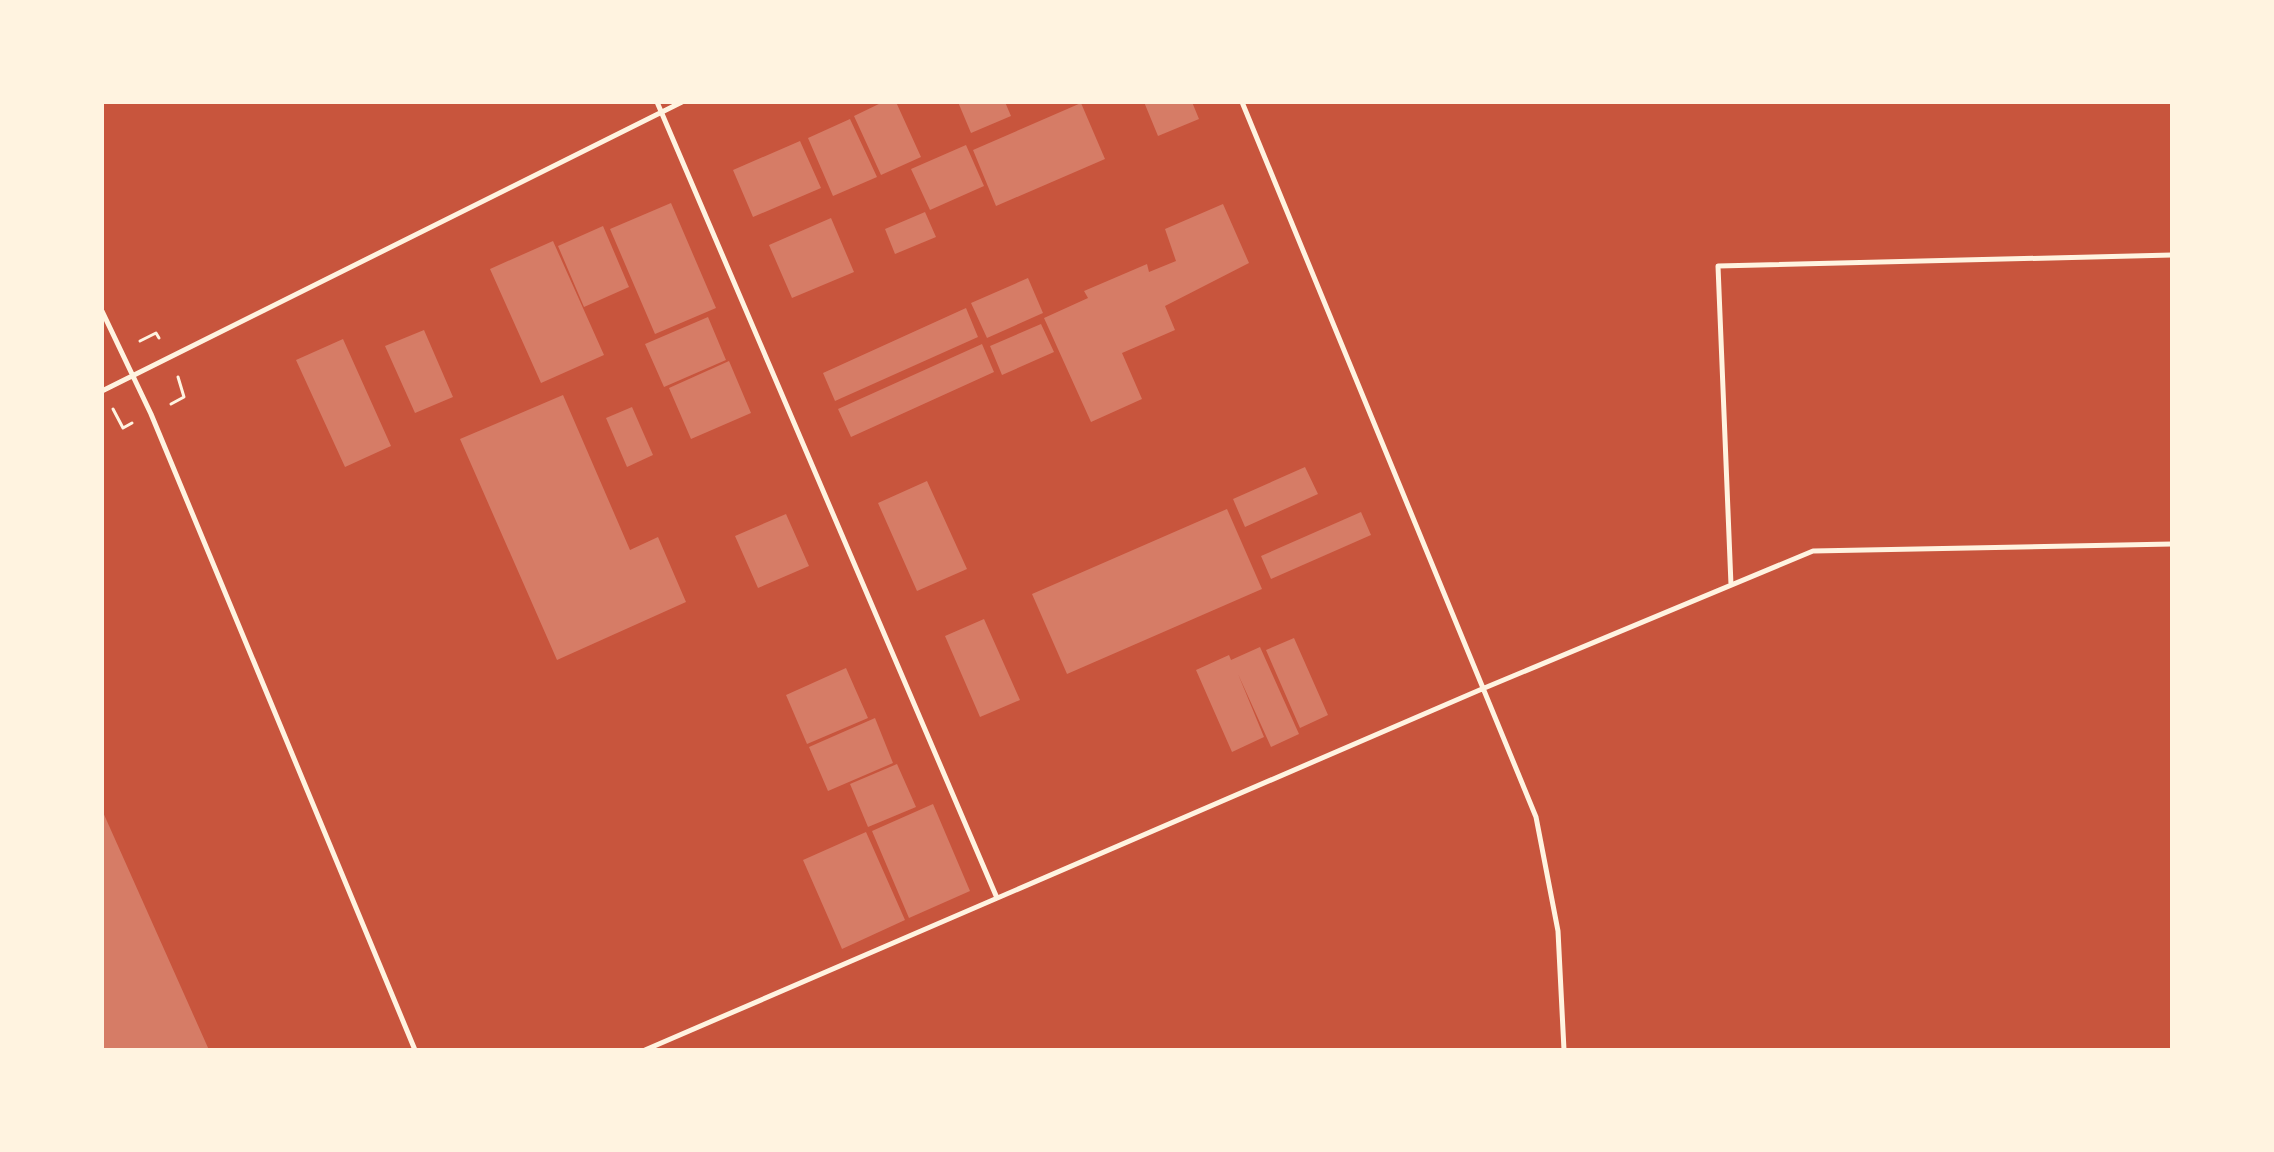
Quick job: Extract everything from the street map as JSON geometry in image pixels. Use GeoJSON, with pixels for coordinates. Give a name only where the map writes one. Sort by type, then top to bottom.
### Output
{"type":"FeatureCollection","features":[{"type":"Feature","properties":{"kind":"street"},"geometry":{"type":"LineString","coordinates":[[657,102],[997,898]]}},
{"type":"Feature","properties":{"kind":"street"},"geometry":{"type":"LineString","coordinates":[[102,391],[682,102]]}},
{"type":"Feature","properties":{"kind":"street"},"geometry":{"type":"LineString","coordinates":[[1242,102],[1536,817],[1558,931],[1564,1050]]}},
{"type":"Feature","properties":{"kind":"street"},"geometry":{"type":"LineString","coordinates":[[1731,585],[1718,266],[2172,255]]}},
{"type":"Feature","properties":{"kind":"street"},"geometry":{"type":"LineString","coordinates":[[102,311],[151,414],[415,1050]]}},
{"type":"Feature","properties":{"kind":"street"},"geometry":{"type":"LineString","coordinates":[[645,1050],[1482,689],[1813,551],[2172,544]]}},
{"type":"Feature","properties":{"kind":"building"},"geometry":{"type":"Polygon","coordinates":[[[883,102],[896,102],[921,157],[881,175],[854,116],[883,102]]]}},
{"type":"Feature","properties":{"kind":"building"},"geometry":{"type":"Polygon","coordinates":[[[958,102],[1005,102],[1011,116],[971,133],[958,102]]]}},
{"type":"Feature","properties":{"kind":"building"},"geometry":{"type":"Polygon","coordinates":[[[1144,102],[1192,102],[1199,119],[1158,136],[1144,102]]]}},
{"type":"Feature","properties":{"kind":"building"},"geometry":{"type":"Polygon","coordinates":[[[1081,103],[1105,159],[996,206],[973,150],[1081,103]]]}},
{"type":"Feature","properties":{"kind":"building"},"geometry":{"type":"Polygon","coordinates":[[[850,119],[877,177],[833,196],[808,138],[850,119]]]}},
{"type":"Feature","properties":{"kind":"building"},"geometry":{"type":"Polygon","coordinates":[[[800,141],[821,188],[753,217],[733,170],[800,141]]]}},
{"type":"Feature","properties":{"kind":"building"},"geometry":{"type":"Polygon","coordinates":[[[966,145],[984,186],[930,210],[911,169],[966,145]]]}},
{"type":"Feature","properties":{"kind":"building"},"geometry":{"type":"Polygon","coordinates":[[[671,203],[716,308],[655,334],[610,229],[671,203]]]}},
{"type":"Feature","properties":{"kind":"building"},"geometry":{"type":"Polygon","coordinates":[[[1223,204],[1249,263],[1165,306],[1175,330],[1122,353],[1142,399],[1091,422],[1044,318],[1088,298],[1084,291],[1147,264],[1149,272],[1176,261],[1165,229],[1223,204]]]}},
{"type":"Feature","properties":{"kind":"building"},"geometry":{"type":"Polygon","coordinates":[[[925,212],[936,237],[895,254],[885,229],[925,212]]]}},
{"type":"Feature","properties":{"kind":"building"},"geometry":{"type":"Polygon","coordinates":[[[831,218],[854,272],[792,298],[769,245],[831,218]]]}},
{"type":"Feature","properties":{"kind":"building"},"geometry":{"type":"Polygon","coordinates":[[[603,226],[629,287],[584,307],[558,246],[603,226]]]}},
{"type":"Feature","properties":{"kind":"building"},"geometry":{"type":"Polygon","coordinates":[[[553,241],[604,355],[541,383],[490,269],[553,241]]]}},
{"type":"Feature","properties":{"kind":"building"},"geometry":{"type":"Polygon","coordinates":[[[1028,278],[1043,313],[987,338],[971,303],[1028,278]]]}},
{"type":"Feature","properties":{"kind":"building"},"geometry":{"type":"Polygon","coordinates":[[[966,308],[978,337],[835,401],[823,373],[966,308]]]}},
{"type":"Feature","properties":{"kind":"building"},"geometry":{"type":"Polygon","coordinates":[[[708,317],[726,360],[664,387],[645,344],[708,317]]]}},
{"type":"Feature","properties":{"kind":"building"},"geometry":{"type":"Polygon","coordinates":[[[1041,324],[1054,352],[1002,375],[990,346],[1041,324]]]}},
{"type":"Feature","properties":{"kind":"building"},"geometry":{"type":"Polygon","coordinates":[[[424,330],[453,397],[415,413],[385,346],[424,330]]]}},
{"type":"Feature","properties":{"kind":"building"},"geometry":{"type":"Polygon","coordinates":[[[343,339],[391,446],[345,467],[296,360],[343,339]]]}},
{"type":"Feature","properties":{"kind":"building"},"geometry":{"type":"Polygon","coordinates":[[[982,344],[994,372],[851,437],[838,409],[982,344]]]}},
{"type":"Feature","properties":{"kind":"building"},"geometry":{"type":"Polygon","coordinates":[[[729,361],[751,413],[691,439],[669,388],[729,361]]]}},
{"type":"Feature","properties":{"kind":"building"},"geometry":{"type":"Polygon","coordinates":[[[563,395],[630,550],[658,537],[686,602],[557,660],[460,439],[563,395]]]}},
{"type":"Feature","properties":{"kind":"building"},"geometry":{"type":"Polygon","coordinates":[[[632,407],[653,455],[627,467],[606,418],[632,407]]]}},
{"type":"Feature","properties":{"kind":"building"},"geometry":{"type":"Polygon","coordinates":[[[1305,467],[1318,494],[1245,527],[1233,499],[1305,467]]]}},
{"type":"Feature","properties":{"kind":"building"},"geometry":{"type":"Polygon","coordinates":[[[927,481],[967,569],[917,591],[878,503],[927,481]]]}},
{"type":"Feature","properties":{"kind":"building"},"geometry":{"type":"Polygon","coordinates":[[[1227,509],[1262,589],[1067,674],[1032,594],[1227,509]]]}},
{"type":"Feature","properties":{"kind":"building"},"geometry":{"type":"Polygon","coordinates":[[[1361,512],[1371,535],[1271,579],[1261,556],[1361,512]]]}},
{"type":"Feature","properties":{"kind":"building"},"geometry":{"type":"Polygon","coordinates":[[[786,514],[809,566],[758,588],[735,536],[786,514]]]}},
{"type":"Feature","properties":{"kind":"building"},"geometry":{"type":"Polygon","coordinates":[[[984,619],[1020,700],[980,717],[945,636],[984,619]]]}},
{"type":"Feature","properties":{"kind":"building"},"geometry":{"type":"Polygon","coordinates":[[[1294,638],[1328,715],[1300,728],[1266,650],[1294,638]]]}},
{"type":"Feature","properties":{"kind":"building"},"geometry":{"type":"Polygon","coordinates":[[[1260,647],[1299,734],[1271,747],[1238,674],[1264,737],[1232,752],[1196,670],[1229,655],[1231,660],[1260,647]]]}},
{"type":"Feature","properties":{"kind":"building"},"geometry":{"type":"Polygon","coordinates":[[[846,668],[868,718],[807,744],[786,695],[846,668]]]}},
{"type":"Feature","properties":{"kind":"building"},"geometry":{"type":"Polygon","coordinates":[[[875,718],[893,763],[828,791],[809,747],[875,718]]]}},
{"type":"Feature","properties":{"kind":"building"},"geometry":{"type":"Polygon","coordinates":[[[897,764],[916,807],[868,827],[850,784],[897,764]]]}},
{"type":"Feature","properties":{"kind":"building"},"geometry":{"type":"Polygon","coordinates":[[[933,804],[970,891],[909,918],[872,831],[933,804]]]}},
{"type":"Feature","properties":{"kind":"building"},"geometry":{"type":"Polygon","coordinates":[[[102,810],[209,1050],[102,1050],[102,810]]]}},
{"type":"Feature","properties":{"kind":"building"},"geometry":{"type":"Polygon","coordinates":[[[866,832],[905,920],[842,949],[803,860],[866,832]]]}}]}
